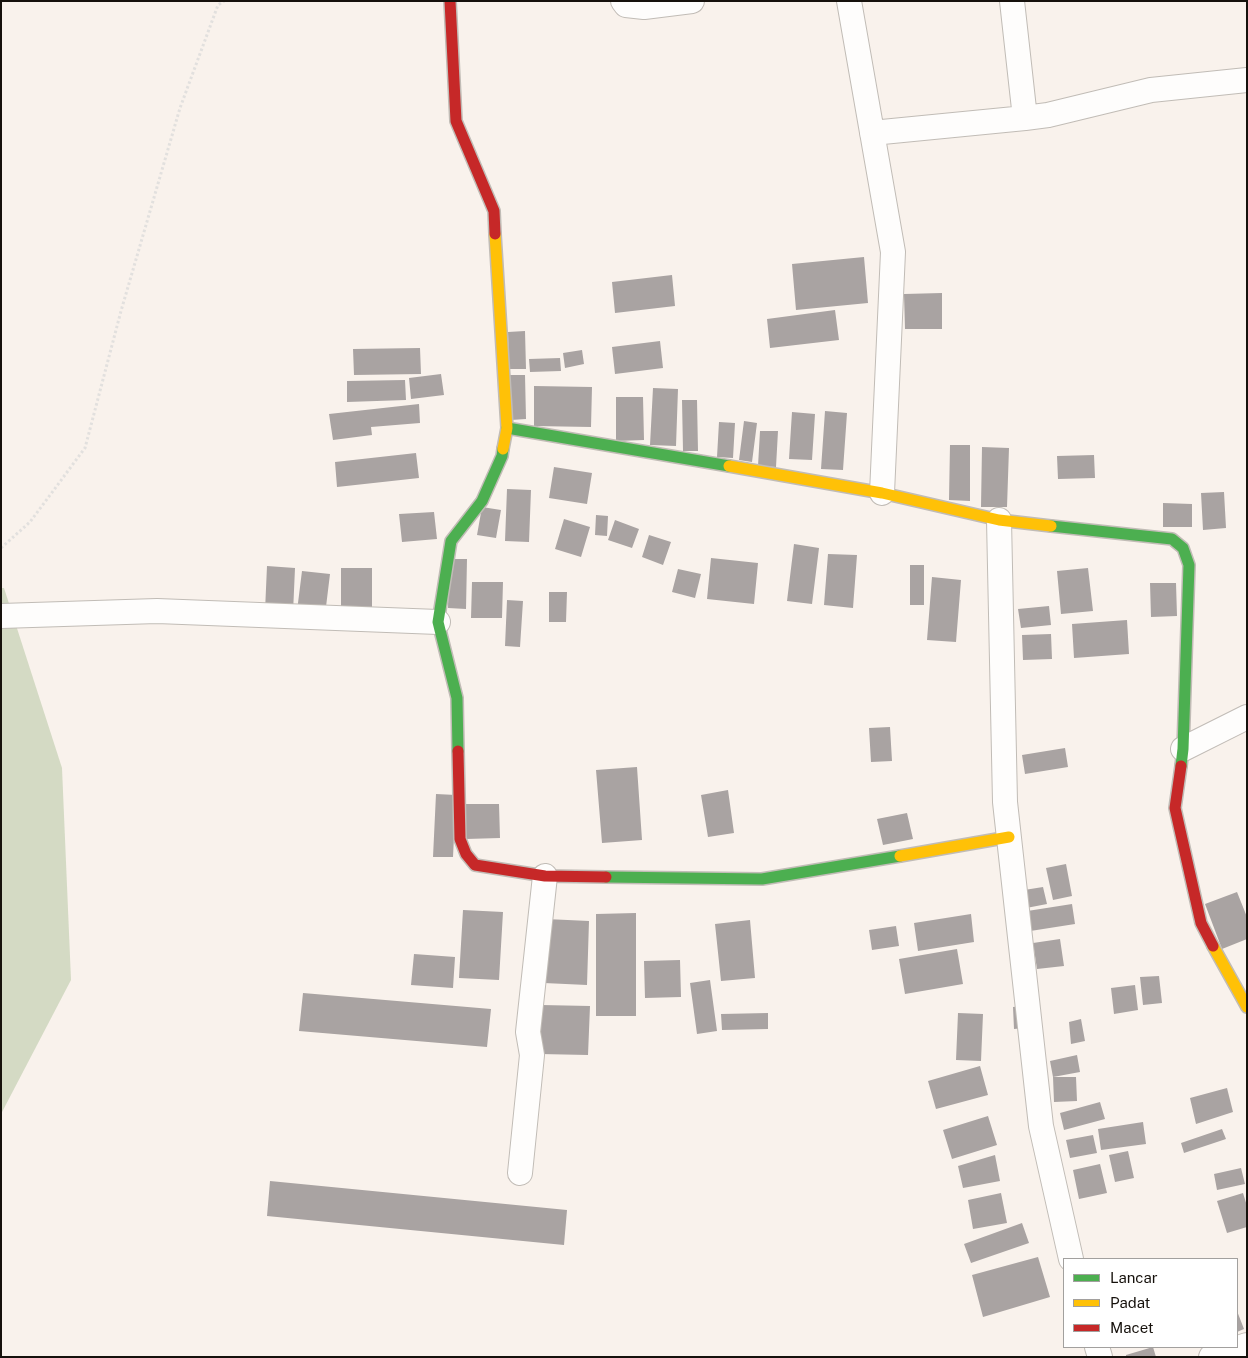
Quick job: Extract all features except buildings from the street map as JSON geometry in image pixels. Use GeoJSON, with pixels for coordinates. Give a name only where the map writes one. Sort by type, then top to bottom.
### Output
{"type":"FeatureCollection","features":[{"type":"Feature","properties":{"kind":"street"},"geometry":{"type":"LineString","coordinates":[[450,1],[456,121],[494,211],[508,428],[502,456],[482,501],[451,541],[438,622],[457,698],[460,839],[466,854],[475,865],[545,876],[762,879],[1009,836]]}},
{"type":"Feature","properties":{"kind":"street"},"geometry":{"type":"LineString","coordinates":[[623,1],[626,5],[644,7],[692,1]]}},
{"type":"Feature","properties":{"kind":"street"},"geometry":{"type":"LineString","coordinates":[[850,1],[893,252],[882,493]]}},
{"type":"Feature","properties":{"kind":"street"},"geometry":{"type":"LineString","coordinates":[[1012,1],[1025,118]]}},
{"type":"Feature","properties":{"kind":"street"},"geometry":{"type":"LineString","coordinates":[[872,133],[1048,115],[1151,90],[1247,80]]}},
{"type":"Feature","properties":{"kind":"street"},"geometry":{"type":"LineString","coordinates":[[508,428],[882,493],[999,520],[1172,539],[1183,548],[1189,565],[1183,749],[1175,808],[1201,923],[1247,1007]]}},
{"type":"Feature","properties":{"kind":"street"},"geometry":{"type":"LineString","coordinates":[[999,520],[1005,802],[1041,1126],[1071,1258]]}},
{"type":"Feature","properties":{"kind":"street"},"geometry":{"type":"LineString","coordinates":[[1,616],[157,611],[438,622]]}},
{"type":"Feature","properties":{"kind":"street"},"geometry":{"type":"LineString","coordinates":[[1183,749],[1247,716]]}},
{"type":"Feature","properties":{"kind":"street"},"geometry":{"type":"LineString","coordinates":[[520,1173],[532,1055],[528,1032],[545,876]]}},
{"type":"Feature","properties":{"kind":"street"},"geometry":{"type":"LineString","coordinates":[[1211,1357],[1247,1345]]}},
{"type":"Feature","properties":{"kind":"path"},"geometry":{"type":"LineString","coordinates":[[1,548],[30,522],[85,448],[121,311],[180,108],[218,5],[224,1]]}},
{"type":"Feature","properties":{"kind":"green space"},"geometry":{"type":"Polygon","coordinates":[[[1,588],[4,588],[62,768],[71,980],[1,1114],[1,588]]]}},
{"type":"Feature","properties":{"kind":"traffic: fast"},"geometry":{"type":"LineString","coordinates":[[507,428],[729,466]]}},
{"type":"Feature","properties":{"kind":"traffic: fast"},"geometry":{"type":"LineString","coordinates":[[458,751],[457,698],[438,622],[451,541],[482,501],[502,456],[503,449]]}},
{"type":"Feature","properties":{"kind":"traffic: fast"},"geometry":{"type":"LineString","coordinates":[[1051,526],[1172,539],[1183,548],[1189,565],[1181,766]]}},
{"type":"Feature","properties":{"kind":"traffic: fast"},"geometry":{"type":"LineString","coordinates":[[606,877],[762,879],[900,856]]}},
{"type":"Feature","properties":{"kind":"traffic: slow"},"geometry":{"type":"LineString","coordinates":[[495,234],[507,428],[503,449]]}},
{"type":"Feature","properties":{"kind":"traffic: slow"},"geometry":{"type":"LineString","coordinates":[[729,466],[882,493],[999,520],[1051,526]]}},
{"type":"Feature","properties":{"kind":"traffic: slow"},"geometry":{"type":"LineString","coordinates":[[900,856],[1009,837]]}},
{"type":"Feature","properties":{"kind":"traffic: slow"},"geometry":{"type":"LineString","coordinates":[[1213,946],[1247,1007]]}},
{"type":"Feature","properties":{"kind":"traffic: jam"},"geometry":{"type":"LineString","coordinates":[[450,1],[456,121],[494,211],[495,234]]}},
{"type":"Feature","properties":{"kind":"traffic: jam"},"geometry":{"type":"LineString","coordinates":[[458,751],[460,839],[466,854],[475,865],[545,876],[606,877]]}},
{"type":"Feature","properties":{"kind":"traffic: jam"},"geometry":{"type":"LineString","coordinates":[[1181,766],[1175,808],[1201,923],[1213,946]]}}]}
